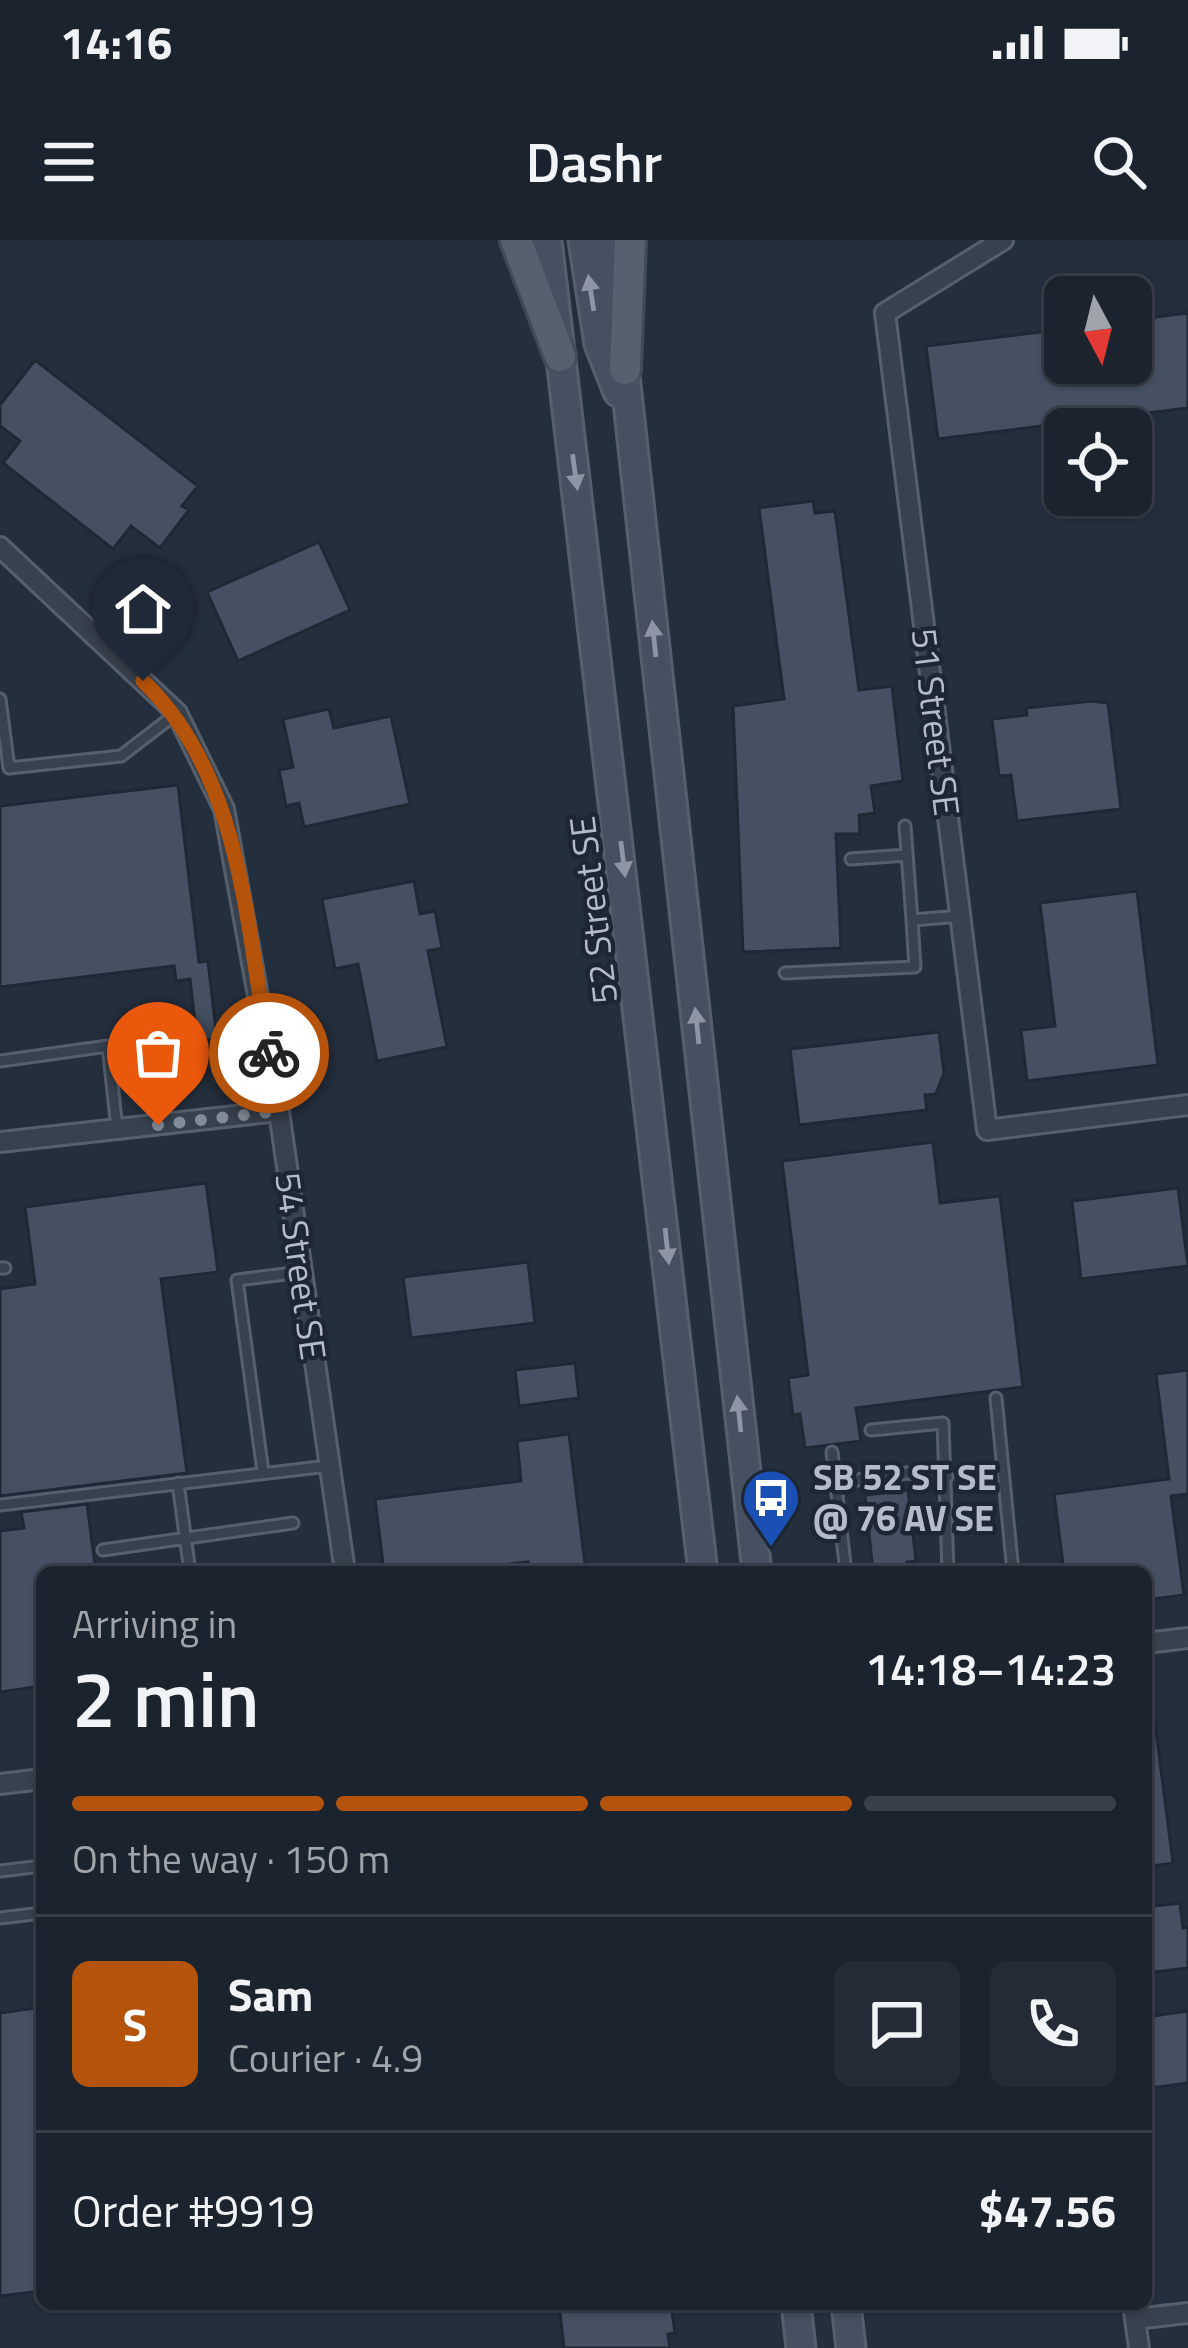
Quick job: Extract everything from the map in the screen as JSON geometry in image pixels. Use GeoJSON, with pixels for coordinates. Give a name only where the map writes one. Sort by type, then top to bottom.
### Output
{"type":"FeatureCollection","features":[{"type":"Feature","properties":{"kind":"main road"},"geometry":{"type":"LineString","coordinates":[[515,240],[560,356]]}},
{"type":"Feature","properties":{"kind":"main road","name":"52 Street SE"},"geometry":{"type":"LineString","coordinates":[[547,240],[702,1566]]}},
{"type":"Feature","properties":{"kind":"main road"},"geometry":{"type":"LineString","coordinates":[[583,240],[599,344],[631,424]]}},
{"type":"Feature","properties":{"kind":"main road"},"geometry":{"type":"LineString","coordinates":[[610,240],[756,1566]]}},
{"type":"Feature","properties":{"kind":"main road"},"geometry":{"type":"LineString","coordinates":[[625,369],[630,240]]}},
{"type":"Feature","properties":{"kind":"main road"},"geometry":{"type":"LineString","coordinates":[[797,2310],[801,2348]]}},
{"type":"Feature","properties":{"kind":"main road"},"geometry":{"type":"LineString","coordinates":[[847,2310],[851,2348]]}},
{"type":"Feature","properties":{"kind":"street","name":"51 Street SE"},"geometry":{"type":"LineString","coordinates":[[1003,240],[885,313],[987,1130],[1188,1105]]}},
{"type":"Feature","properties":{"kind":"street","name":"54 Street SE"},"geometry":{"type":"LineString","coordinates":[[0,547],[177,713],[224,809],[279,1111],[344,1566]]}},
{"type":"Feature","properties":{"kind":"street"},"geometry":{"type":"LineString","coordinates":[[0,1142],[279,1111]]}},
{"type":"Feature","properties":{"kind":"street"},"geometry":{"type":"LineString","coordinates":[[1152,1641],[1188,1638]]}},
{"type":"Feature","properties":{"kind":"street"},"geometry":{"type":"LineString","coordinates":[[0,1784],[36,1780]]}},
{"type":"Feature","properties":{"kind":"street"},"geometry":{"type":"LineString","coordinates":[[1139,2348],[1134,2311],[1188,2312]]}},
{"type":"Feature","properties":{"kind":"lane"},"geometry":{"type":"LineString","coordinates":[[0,699],[9,769],[121,756],[177,713]]}},
{"type":"Feature","properties":{"kind":"lane"},"geometry":{"type":"LineString","coordinates":[[785,974],[915,967],[904,826]]}},
{"type":"Feature","properties":{"kind":"lane"},"geometry":{"type":"LineString","coordinates":[[850,859],[907,855]]}},
{"type":"Feature","properties":{"kind":"lane"},"geometry":{"type":"LineString","coordinates":[[912,920],[961,916]]}},
{"type":"Feature","properties":{"kind":"lane"},"geometry":{"type":"LineString","coordinates":[[0,1061],[108,1046],[117,1129]]}},
{"type":"Feature","properties":{"kind":"lane"},"geometry":{"type":"LineString","coordinates":[[110,1064],[190,1055]]}},
{"type":"Feature","properties":{"kind":"lane"},"geometry":{"type":"LineString","coordinates":[[263,1472],[237,1280],[302,1272]]}},
{"type":"Feature","properties":{"kind":"lane"},"geometry":{"type":"LineString","coordinates":[[996,1398],[1011,1566]]}},
{"type":"Feature","properties":{"kind":"lane"},"geometry":{"type":"LineString","coordinates":[[871,1430],[943,1423],[948,1566]]}},
{"type":"Feature","properties":{"kind":"lane"},"geometry":{"type":"LineString","coordinates":[[832,1452],[846,1566]]}},
{"type":"Feature","properties":{"kind":"lane"},"geometry":{"type":"LineString","coordinates":[[0,1505],[330,1466]]}},
{"type":"Feature","properties":{"kind":"lane"},"geometry":{"type":"LineString","coordinates":[[836,1483],[907,1473],[947,1478]]}},
{"type":"Feature","properties":{"kind":"lane"},"geometry":{"type":"LineString","coordinates":[[178,1483],[189,1566]]}},
{"type":"Feature","properties":{"kind":"lane"},"geometry":{"type":"LineString","coordinates":[[103,1550],[293,1522]]}},
{"type":"Feature","properties":{"kind":"lane"},"geometry":{"type":"LineString","coordinates":[[0,1871],[36,1867]]}},
{"type":"Feature","properties":{"kind":"lane"},"geometry":{"type":"LineString","coordinates":[[0,1918],[36,1914]]}},
{"type":"Feature","properties":{"kind":"building"},"geometry":{"type":"Polygon","coordinates":[[[1188,313],[1188,408],[1152,412],[1152,408],[1044,408],[1044,426],[938,439],[926,346],[1044,332],[1044,384],[1152,384],[1152,317],[1188,313]]]}},
{"type":"Feature","properties":{"kind":"building"},"geometry":{"type":"Polygon","coordinates":[[[35,360],[198,486],[182,506],[189,510],[160,548],[131,526],[113,549],[3,463],[20,441],[0,426],[0,405],[35,360]]]}},
{"type":"Feature","properties":{"kind":"building"},"geometry":{"type":"Polygon","coordinates":[[[813,501],[815,513],[835,511],[859,690],[892,686],[903,781],[871,786],[875,813],[859,815],[860,834],[836,834],[841,948],[743,952],[733,706],[784,699],[759,508],[813,501]]]}},
{"type":"Feature","properties":{"kind":"building"},"geometry":{"type":"Polygon","coordinates":[[[319,542],[350,610],[238,661],[207,592],[319,542]]]}},
{"type":"Feature","properties":{"kind":"building"},"geometry":{"type":"Polygon","coordinates":[[[1108,703],[1121,809],[1017,821],[1011,775],[999,776],[992,719],[1027,715],[1026,708],[1108,703]]]}},
{"type":"Feature","properties":{"kind":"building"},"geometry":{"type":"Polygon","coordinates":[[[329,709],[334,728],[391,716],[410,804],[304,827],[299,803],[286,806],[279,770],[293,767],[283,719],[329,709]]]}},
{"type":"Feature","properties":{"kind":"building"},"geometry":{"type":"Polygon","coordinates":[[[178,785],[199,962],[208,961],[217,1039],[197,1041],[190,979],[176,981],[174,966],[0,987],[0,806],[178,785]]]}},
{"type":"Feature","properties":{"kind":"building"},"geometry":{"type":"Polygon","coordinates":[[[414,881],[420,914],[435,911],[442,948],[428,951],[447,1047],[377,1061],[358,964],[335,969],[322,899],[414,881]]]}},
{"type":"Feature","properties":{"kind":"building"},"geometry":{"type":"Polygon","coordinates":[[[1137,891],[1158,1065],[1027,1081],[1021,1030],[1055,1026],[1040,903],[1137,891]]]}},
{"type":"Feature","properties":{"kind":"building"},"geometry":{"type":"Polygon","coordinates":[[[939,1032],[944,1073],[936,1094],[925,1095],[927,1110],[799,1125],[790,1049],[939,1032]]]}},
{"type":"Feature","properties":{"kind":"building"},"geometry":{"type":"Polygon","coordinates":[[[933,1142],[940,1203],[1000,1196],[1023,1387],[856,1408],[861,1441],[805,1448],[800,1414],[793,1415],[788,1378],[808,1375],[782,1161],[933,1142]]]}},
{"type":"Feature","properties":{"kind":"building"},"geometry":{"type":"Polygon","coordinates":[[[206,1183],[218,1272],[161,1279],[187,1473],[0,1496],[0,1289],[35,1284],[25,1207],[206,1183]]]}},
{"type":"Feature","properties":{"kind":"building"},"geometry":{"type":"Polygon","coordinates":[[[1178,1188],[1188,1266],[1081,1279],[1072,1201],[1178,1188]]]}},
{"type":"Feature","properties":{"kind":"building"},"geometry":{"type":"Polygon","coordinates":[[[528,1262],[535,1323],[411,1338],[403,1277],[528,1262]]]}},
{"type":"Feature","properties":{"kind":"building"},"geometry":{"type":"Polygon","coordinates":[[[575,1363],[579,1398],[519,1406],[515,1370],[575,1363]]]}},
{"type":"Feature","properties":{"kind":"building"},"geometry":{"type":"Polygon","coordinates":[[[1188,1370],[1188,1494],[1171,1496],[1184,1595],[1152,1599],[1152,1566],[1063,1566],[1054,1494],[1169,1479],[1156,1374],[1188,1370]]]}},
{"type":"Feature","properties":{"kind":"building"},"geometry":{"type":"Polygon","coordinates":[[[569,1434],[585,1566],[528,1566],[528,1562],[383,1566],[375,1499],[521,1481],[517,1441],[569,1434]]]}},
{"type":"Feature","properties":{"kind":"building"},"geometry":{"type":"Polygon","coordinates":[[[908,1490],[916,1561],[907,1562],[908,1566],[872,1566],[865,1495],[908,1490]]]}},
{"type":"Feature","properties":{"kind":"building"},"geometry":{"type":"Polygon","coordinates":[[[87,1504],[95,1566],[36,1566],[36,1687],[0,1692],[0,1531],[24,1528],[21,1512],[87,1504]]]}},
{"type":"Feature","properties":{"kind":"building"},"geometry":{"type":"Polygon","coordinates":[[[1152,1723],[1173,1863],[1152,1866],[1152,1723]]]}},
{"type":"Feature","properties":{"kind":"building"},"geometry":{"type":"Polygon","coordinates":[[[1180,1903],[1183,1928],[1188,1927],[1188,1968],[1152,1972],[1152,1906],[1180,1903]]]}},
{"type":"Feature","properties":{"kind":"building"},"geometry":{"type":"Polygon","coordinates":[[[36,2008],[36,2292],[0,2296],[0,2013],[36,2008]]]}},
{"type":"Feature","properties":{"kind":"building"},"geometry":{"type":"Polygon","coordinates":[[[1188,2011],[1188,2083],[1152,2088],[1152,2016],[1188,2011]]]}},
{"type":"Feature","properties":{"kind":"building"},"geometry":{"type":"Polygon","coordinates":[[[560,2310],[672,2310],[675,2333],[668,2334],[670,2348],[564,2348],[560,2310]]]}},
{"type":"Feature","properties":{"kind":"way so far"},"geometry":{"type":"LineString","coordinates":[[158,1125],[279,1111],[269,1053]]}},
{"type":"Feature","properties":{"kind":"place","name":"SB 52 ST SE @ 76 AV SE"},"geometry":{"type":"Point","coordinates":[771,1549]}},
{"type":"Feature","properties":{"kind":"route"},"geometry":{"type":"LineString","coordinates":[[143,681],[177,713],[201,753],[224,809],[269,1053]]}}]}
